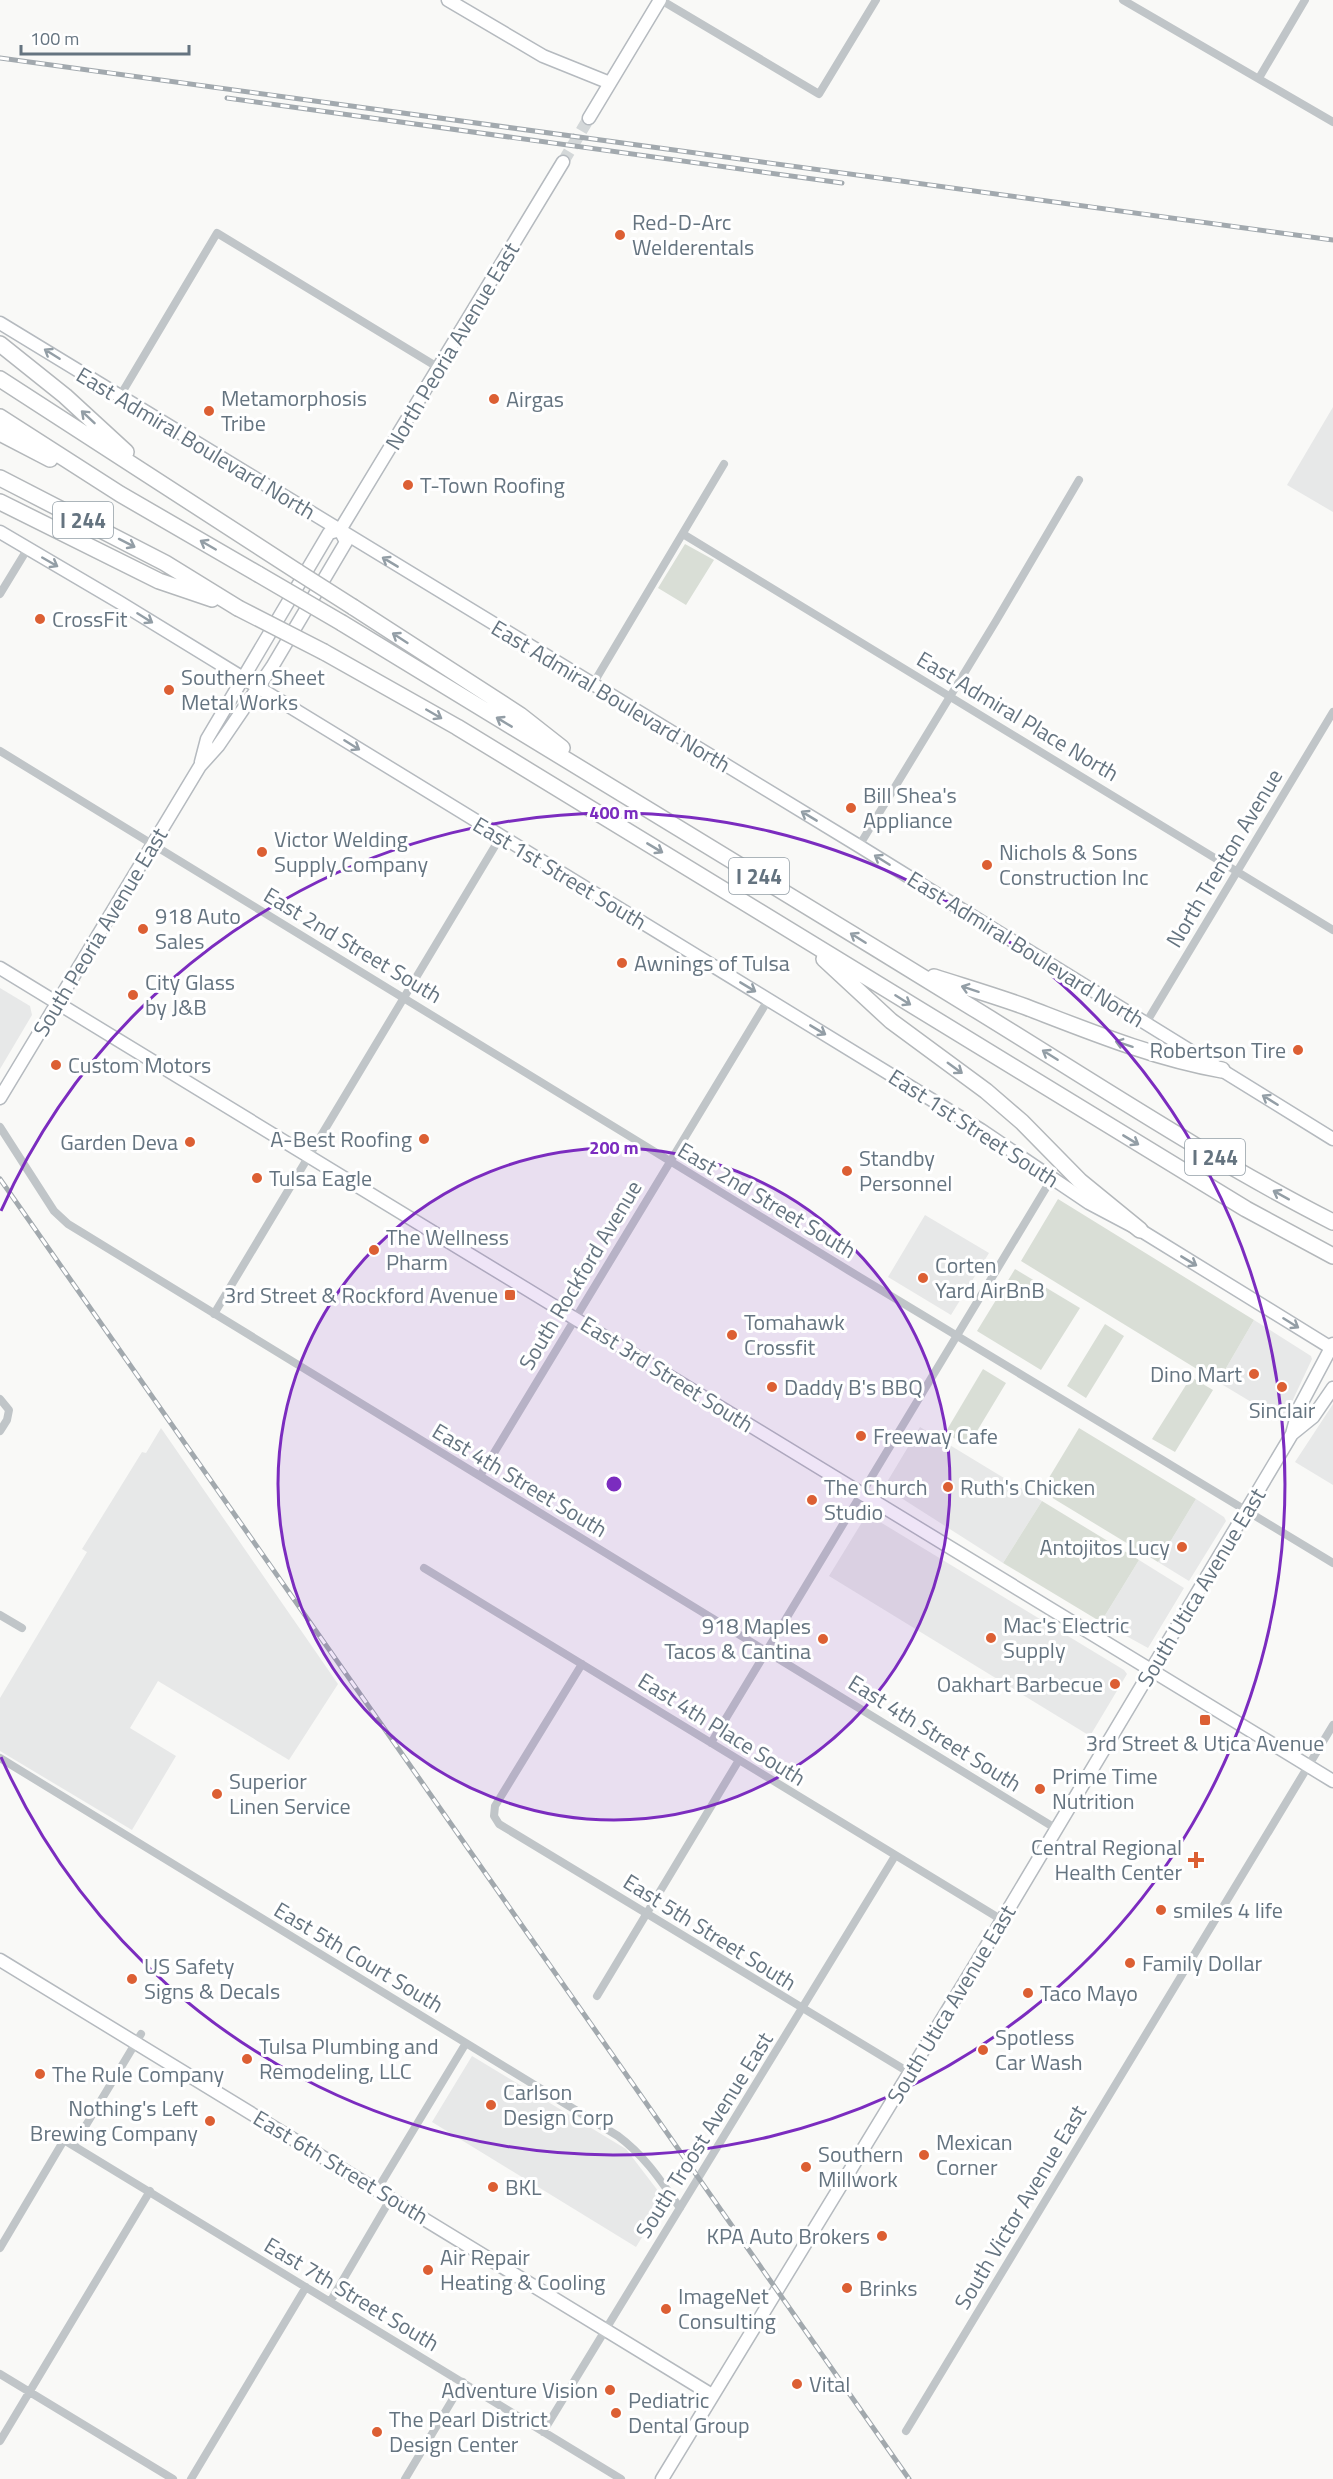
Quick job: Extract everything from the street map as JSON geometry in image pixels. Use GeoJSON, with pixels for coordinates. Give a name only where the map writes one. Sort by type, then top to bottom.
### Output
{"type":"FeatureCollection","features":[{"type":"Feature","properties":{"kind":"highway"},"geometry":{"type":"LineString","coordinates":[[0,344],[65,396],[162,485]]}},
{"type":"Feature","properties":{"kind":"highway","name":"I 244"},"geometry":{"type":"LineString","coordinates":[[0,379],[520,715],[608,785],[1221,1160],[1282,1196],[1333,1222]]}},
{"type":"Feature","properties":{"kind":"highway"},"geometry":{"type":"LineString","coordinates":[[0,417],[120,494],[342,623],[608,785]]}},
{"type":"Feature","properties":{"kind":"highway"},"geometry":{"type":"LineString","coordinates":[[0,433],[120,494]]}},
{"type":"Feature","properties":{"kind":"highway","name":"I 244"},"geometry":{"type":"LineString","coordinates":[[0,478],[165,563],[238,608],[324,652],[458,727],[1246,1209],[1333,1256]]}},
{"type":"Feature","properties":{"kind":"highway"},"geometry":{"type":"LineString","coordinates":[[0,502],[159,581],[238,608]]}},
{"type":"Feature","properties":{"kind":"highway"},"geometry":{"type":"LineString","coordinates":[[800,936],[891,1022],[986,1091],[1022,1122],[1080,1181],[1140,1230]]}},
{"type":"Feature","properties":{"kind":"highway"},"geometry":{"type":"LineString","coordinates":[[908,968],[1180,1062],[1222,1070]]}},
{"type":"Feature","properties":{"kind":"main road"},"geometry":{"type":"LineString","coordinates":[[448,0],[543,56],[610,83]]}},
{"type":"Feature","properties":{"kind":"main road"},"geometry":{"type":"LineString","coordinates":[[589,118],[661,0]]}},
{"type":"Feature","properties":{"kind":"main road","name":"North Peoria Avenue East"},"geometry":{"type":"LineString","coordinates":[[340,530],[563,162]]}},
{"type":"Feature","properties":{"kind":"main road","name":"East Admiral Boulevard North"},"geometry":{"type":"LineString","coordinates":[[0,323],[859,846],[1333,1139]]}},
{"type":"Feature","properties":{"kind":"main road","name":"South Peoria Avenue East"},"geometry":{"type":"LineString","coordinates":[[0,1098],[200,766],[218,746],[272,667],[346,542],[340,530],[329,533],[242,678],[207,740],[200,766]]}},
{"type":"Feature","properties":{"kind":"main road","name":"East 1st Street South"},"geometry":{"type":"LineString","coordinates":[[0,532],[257,686],[981,1130],[1089,1203],[1140,1230],[1332,1347]]}},
{"type":"Feature","properties":{"kind":"main road","name":"East 3rd Street South"},"geometry":{"type":"LineString","coordinates":[[0,968],[1333,1781]]}},
{"type":"Feature","properties":{"kind":"main road","name":"South Utica Avenue East"},"geometry":{"type":"LineString","coordinates":[[662,2479],[1002,1920],[1292,1434],[1299,1408],[1332,1347]]}},
{"type":"Feature","properties":{"kind":"main road","name":"South Utica Avenue East"},"geometry":{"type":"LineString","coordinates":[[1292,1434],[1313,1417],[1333,1388]]}},
{"type":"Feature","properties":{"kind":"main road","name":"East 6th Street South"},"geometry":{"type":"LineString","coordinates":[[0,1960],[139,2038],[377,2190],[712,2395]]}},
{"type":"Feature","properties":{"kind":"street"},"geometry":{"type":"LineString","coordinates":[[661,0],[819,94],[876,0]]}},
{"type":"Feature","properties":{"kind":"street"},"geometry":{"type":"LineString","coordinates":[[1123,0],[1333,122]]}},
{"type":"Feature","properties":{"kind":"street"},"geometry":{"type":"LineString","coordinates":[[1259,78],[1305,0]]}},
{"type":"Feature","properties":{"kind":"street"},"geometry":{"type":"LineString","coordinates":[[120,396],[218,233],[439,368]]}},
{"type":"Feature","properties":{"kind":"street"},"geometry":{"type":"LineString","coordinates":[[593,684],[724,464]]}},
{"type":"Feature","properties":{"kind":"street"},"geometry":{"type":"LineString","coordinates":[[859,846],[1079,480]]}},
{"type":"Feature","properties":{"kind":"street","name":"East Admiral Place North"},"geometry":{"type":"LineString","coordinates":[[683,534],[1333,930]]}},
{"type":"Feature","properties":{"kind":"street"},"geometry":{"type":"LineString","coordinates":[[0,594],[28,548]]}},
{"type":"Feature","properties":{"kind":"street","name":"North Trenton Avenue"},"geometry":{"type":"LineString","coordinates":[[1146,1023],[1333,712]]}},
{"type":"Feature","properties":{"kind":"street","name":"East 2nd Street South"},"geometry":{"type":"LineString","coordinates":[[0,751],[670,1162],[1333,1563]]}},
{"type":"Feature","properties":{"kind":"street"},"geometry":{"type":"LineString","coordinates":[[214,1314],[501,836]]}},
{"type":"Feature","properties":{"kind":"street","name":"South Rockford Avenue"},"geometry":{"type":"LineString","coordinates":[[480,1476],[768,1000]]}},
{"type":"Feature","properties":{"kind":"street","name":"East 4th Street South"},"geometry":{"type":"LineString","coordinates":[[0,1127],[54,1211],[68,1224],[1056,1828]]}},
{"type":"Feature","properties":{"kind":"street"},"geometry":{"type":"LineString","coordinates":[[711,1743],[1052,1178]]}},
{"type":"Feature","properties":{"kind":"street"},"geometry":{"type":"LineString","coordinates":[[0,1399],[9,1410],[7,1420],[0,1431]]}},
{"type":"Feature","properties":{"kind":"street","name":"East 4th Place South"},"geometry":{"type":"LineString","coordinates":[[424,1568],[1002,1920]]}},
{"type":"Feature","properties":{"kind":"street"},"geometry":{"type":"LineString","coordinates":[[0,1615],[22,1629]]}},
{"type":"Feature","properties":{"kind":"street","name":"East 5th Street South"},"geometry":{"type":"LineString","coordinates":[[582,1664],[495,1806],[494,1816],[499,1824],[909,2073]]}},
{"type":"Feature","properties":{"kind":"street","name":"South Victor Avenue East"},"geometry":{"type":"LineString","coordinates":[[906,2431],[1333,1725]]}},
{"type":"Feature","properties":{"kind":"street","name":"East 5th Court South"},"geometry":{"type":"LineString","coordinates":[[1,1760],[618,2136],[636,2149],[649,2163],[680,2208]]}},
{"type":"Feature","properties":{"kind":"street"},"geometry":{"type":"LineString","coordinates":[[597,1996],[739,1760]]}},
{"type":"Feature","properties":{"kind":"street","name":"South Troost Avenue East"},"geometry":{"type":"LineString","coordinates":[[543,2432],[895,1856]]}},
{"type":"Feature","properties":{"kind":"street"},"geometry":{"type":"LineString","coordinates":[[74,2145],[139,2038]]}},
{"type":"Feature","properties":{"kind":"street"},"geometry":{"type":"LineString","coordinates":[[377,2190],[466,2043]]}},
{"type":"Feature","properties":{"kind":"street","name":"East 7th Street South"},"geometry":{"type":"LineString","coordinates":[[0,2248],[64,2140],[621,2479]]}},
{"type":"Feature","properties":{"kind":"street"},"geometry":{"type":"LineString","coordinates":[[0,2441],[150,2191]]}},
{"type":"Feature","properties":{"kind":"street"},"geometry":{"type":"LineString","coordinates":[[330,2301],[391,2198]]}},
{"type":"Feature","properties":{"kind":"street"},"geometry":{"type":"LineString","coordinates":[[191,2479],[306,2287]]}},
{"type":"Feature","properties":{"kind":"street"},"geometry":{"type":"LineString","coordinates":[[0,2374],[173,2479]]}},
{"type":"Feature","properties":{"kind":"street"},"geometry":{"type":"LineString","coordinates":[[405,2479],[463,2382]]}},
{"type":"Feature","properties":{"kind":"shaded area"},"geometry":{"type":"Polygon","coordinates":[[[1333,407],[1333,512],[1287,485],[1333,407]]]}},
{"type":"Feature","properties":{"kind":"shaded area"},"geometry":{"type":"Polygon","coordinates":[[[685,544],[714,560],[686,605],[658,588],[685,544]]]}},
{"type":"Feature","properties":{"kind":"shaded area"},"geometry":{"type":"Polygon","coordinates":[[[0,988],[30,1006],[32,1015],[0,1069],[0,988]]]}},
{"type":"Feature","properties":{"kind":"shaded area"},"geometry":{"type":"Polygon","coordinates":[[[1058,1199],[1254,1320],[1218,1382],[1021,1261],[1058,1199]]]}},
{"type":"Feature","properties":{"kind":"shaded area"},"geometry":{"type":"Polygon","coordinates":[[[925,1215],[989,1253],[951,1315],[888,1277],[925,1215]]]}},
{"type":"Feature","properties":{"kind":"shaded area"},"geometry":{"type":"Polygon","coordinates":[[[1015,1269],[1080,1308],[1041,1370],[977,1331],[1015,1269]]]}},
{"type":"Feature","properties":{"kind":"shaded area"},"geometry":{"type":"Polygon","coordinates":[[[1254,1320],[1311,1356],[1312,1359],[1283,1421],[1218,1382],[1254,1320]]]}},
{"type":"Feature","properties":{"kind":"shaded area"},"geometry":{"type":"Polygon","coordinates":[[[1105,1324],[1124,1336],[1086,1398],[1067,1386],[1105,1324]]]}},
{"type":"Feature","properties":{"kind":"shaded area"},"geometry":{"type":"Polygon","coordinates":[[[983,1369],[1006,1383],[968,1446],[945,1433],[983,1369]]]}},
{"type":"Feature","properties":{"kind":"shaded area"},"geometry":{"type":"Polygon","coordinates":[[[1191,1377],[1213,1390],[1175,1452],[1152,1439],[1191,1377]]]}},
{"type":"Feature","properties":{"kind":"shaded area"},"geometry":{"type":"Polygon","coordinates":[[[1333,1404],[1333,1485],[1295,1462],[1333,1404]]]}},
{"type":"Feature","properties":{"kind":"shaded area"},"geometry":{"type":"Polygon","coordinates":[[[920,1427],[1042,1501],[1003,1563],[884,1487],[920,1427]]]}},
{"type":"Feature","properties":{"kind":"shaded area"},"geometry":{"type":"Polygon","coordinates":[[[161,1428],[338,1684],[289,1760],[158,1681],[130,1728],[176,1756],[132,1830],[0,1751],[0,1698],[87,1552],[82,1549],[142,1452],[146,1453],[161,1428]]]}},
{"type":"Feature","properties":{"kind":"shaded area"},"geometry":{"type":"Polygon","coordinates":[[[1079,1428],[1196,1499],[1158,1562],[1041,1491],[1079,1428]]]}},
{"type":"Feature","properties":{"kind":"shaded area"},"geometry":{"type":"Polygon","coordinates":[[[1196,1499],[1224,1517],[1226,1521],[1189,1581],[1158,1562],[1196,1499]]]}},
{"type":"Feature","properties":{"kind":"shaded area"},"geometry":{"type":"Polygon","coordinates":[[[1042,1501],[1139,1560],[1101,1622],[1003,1563],[1042,1501]]]}},
{"type":"Feature","properties":{"kind":"shaded area"},"geometry":{"type":"Polygon","coordinates":[[[867,1514],[1124,1670],[1127,1674],[1090,1736],[829,1576],[867,1514]]]}},
{"type":"Feature","properties":{"kind":"shaded area"},"geometry":{"type":"Polygon","coordinates":[[[1139,1560],[1184,1588],[1148,1648],[1101,1622],[1139,1560]]]}},
{"type":"Feature","properties":{"kind":"shaded area"},"geometry":{"type":"Polygon","coordinates":[[[472,2056],[626,2149],[665,2200],[636,2247],[432,2122],[472,2056]]]}},
{"type":"Feature","properties":{"kind":"tunnel"},"geometry":{"type":"LineString","coordinates":[[563,162],[589,118]]}},
{"type":"Feature","properties":{"kind":"railway"},"geometry":{"type":"LineString","coordinates":[[0,58],[1333,240]]}},
{"type":"Feature","properties":{"kind":"railway"},"geometry":{"type":"LineString","coordinates":[[227,98],[842,183]]}},
{"type":"Feature","properties":{"kind":"railway"},"geometry":{"type":"LineString","coordinates":[[0,1179],[909,2479]]}},
{"type":"Feature","properties":{"kind":"place","name":"Red-D-Arc Welderentals"},"geometry":{"type":"Point","coordinates":[620,235]}},
{"type":"Feature","properties":{"kind":"place","name":"Airgas"},"geometry":{"type":"Point","coordinates":[494,399]}},
{"type":"Feature","properties":{"kind":"place","name":"Metamorphosis Tribe"},"geometry":{"type":"Point","coordinates":[209,411]}},
{"type":"Feature","properties":{"kind":"place","name":"T-Town Roofing"},"geometry":{"type":"Point","coordinates":[408,485]}},
{"type":"Feature","properties":{"kind":"place","name":"CrossFit"},"geometry":{"type":"Point","coordinates":[40,619]}},
{"type":"Feature","properties":{"kind":"place","name":"Southern Sheet Metal Works"},"geometry":{"type":"Point","coordinates":[169,690]}},
{"type":"Feature","properties":{"kind":"place","name":"Bill Shea's Appliance"},"geometry":{"type":"Point","coordinates":[851,808]}},
{"type":"Feature","properties":{"kind":"place","name":"Victor Welding Supply Company"},"geometry":{"type":"Point","coordinates":[262,852]}},
{"type":"Feature","properties":{"kind":"place","name":"Nichols & Sons Construction Inc"},"geometry":{"type":"Point","coordinates":[987,865]}},
{"type":"Feature","properties":{"kind":"place","name":"918 Auto Sales"},"geometry":{"type":"Point","coordinates":[143,929]}},
{"type":"Feature","properties":{"kind":"place","name":"Awnings of Tulsa"},"geometry":{"type":"Point","coordinates":[622,963]}},
{"type":"Feature","properties":{"kind":"place","name":"City Glass by J&B"},"geometry":{"type":"Point","coordinates":[133,995]}},
{"type":"Feature","properties":{"kind":"place","name":"Robertson Tire"},"geometry":{"type":"Point","coordinates":[1298,1050]}},
{"type":"Feature","properties":{"kind":"place","name":"Custom Motors"},"geometry":{"type":"Point","coordinates":[56,1065]}},
{"type":"Feature","properties":{"kind":"place","name":"A-Best Roofing"},"geometry":{"type":"Point","coordinates":[424,1139]}},
{"type":"Feature","properties":{"kind":"place","name":"Garden Deva"},"geometry":{"type":"Point","coordinates":[190,1142]}},
{"type":"Feature","properties":{"kind":"place","name":"Standby Personnel"},"geometry":{"type":"Point","coordinates":[847,1171]}},
{"type":"Feature","properties":{"kind":"place","name":"Tulsa Eagle"},"geometry":{"type":"Point","coordinates":[257,1178]}},
{"type":"Feature","properties":{"kind":"place","name":"The Wellness Pharm"},"geometry":{"type":"Point","coordinates":[374,1250]}},
{"type":"Feature","properties":{"kind":"place","name":"Corten Yard AirBnB"},"geometry":{"type":"Point","coordinates":[923,1278]}},
{"type":"Feature","properties":{"kind":"place","name":"3rd Street & Rockford Avenue"},"geometry":{"type":"Point","coordinates":[510,1295]}},
{"type":"Feature","properties":{"kind":"place","name":"Tomahawk Crossfit"},"geometry":{"type":"Point","coordinates":[732,1335]}},
{"type":"Feature","properties":{"kind":"place","name":"Dino Mart"},"geometry":{"type":"Point","coordinates":[1254,1374]}},
{"type":"Feature","properties":{"kind":"place","name":"Daddy B's BBQ"},"geometry":{"type":"Point","coordinates":[772,1387]}},
{"type":"Feature","properties":{"kind":"place","name":"Sinclair"},"geometry":{"type":"Point","coordinates":[1282,1387]}},
{"type":"Feature","properties":{"kind":"place","name":"Freeway Cafe"},"geometry":{"type":"Point","coordinates":[861,1436]}},
{"type":"Feature","properties":{"kind":"place","name":"Ruth's Chicken"},"geometry":{"type":"Point","coordinates":[948,1487]}},
{"type":"Feature","properties":{"kind":"place","name":"The Church Studio"},"geometry":{"type":"Point","coordinates":[812,1500]}},
{"type":"Feature","properties":{"kind":"place","name":"Antojitos Lucy"},"geometry":{"type":"Point","coordinates":[1182,1547]}},
{"type":"Feature","properties":{"kind":"place","name":"Mac's Electric Supply"},"geometry":{"type":"Point","coordinates":[991,1638]}},
{"type":"Feature","properties":{"kind":"place","name":"918 Maples Tacos & Cantina"},"geometry":{"type":"Point","coordinates":[823,1639]}},
{"type":"Feature","properties":{"kind":"place","name":"Oakhart Barbecue"},"geometry":{"type":"Point","coordinates":[1115,1684]}},
{"type":"Feature","properties":{"kind":"place","name":"3rd Street & Utica Avenue"},"geometry":{"type":"Point","coordinates":[1205,1720]}},
{"type":"Feature","properties":{"kind":"place","name":"Prime Time Nutrition"},"geometry":{"type":"Point","coordinates":[1040,1789]}},
{"type":"Feature","properties":{"kind":"place","name":"Superior Linen Service"},"geometry":{"type":"Point","coordinates":[217,1794]}},
{"type":"Feature","properties":{"kind":"place","name":"Central Regional Health Center"},"geometry":{"type":"Point","coordinates":[1196,1860]}},
{"type":"Feature","properties":{"kind":"place","name":"smiles 4 life"},"geometry":{"type":"Point","coordinates":[1161,1910]}},
{"type":"Feature","properties":{"kind":"place","name":"Family Dollar"},"geometry":{"type":"Point","coordinates":[1130,1963]}},
{"type":"Feature","properties":{"kind":"place","name":"US Safety Signs & Decals"},"geometry":{"type":"Point","coordinates":[132,1979]}},
{"type":"Feature","properties":{"kind":"place","name":"Taco Mayo"},"geometry":{"type":"Point","coordinates":[1028,1993]}},
{"type":"Feature","properties":{"kind":"place","name":"Spotless Car Wash"},"geometry":{"type":"Point","coordinates":[983,2050]}},
{"type":"Feature","properties":{"kind":"place","name":"Tulsa Plumbing and Remodeling, LLC"},"geometry":{"type":"Point","coordinates":[247,2059]}},
{"type":"Feature","properties":{"kind":"place","name":"The Rule Company"},"geometry":{"type":"Point","coordinates":[40,2074]}},
{"type":"Feature","properties":{"kind":"place","name":"Carlson Design Corp"},"geometry":{"type":"Point","coordinates":[491,2105]}},
{"type":"Feature","properties":{"kind":"place","name":"Nothing's Left Brewing Company"},"geometry":{"type":"Point","coordinates":[210,2121]}},
{"type":"Feature","properties":{"kind":"place","name":"Mexican Corner"},"geometry":{"type":"Point","coordinates":[924,2155]}},
{"type":"Feature","properties":{"kind":"place","name":"Southern Millwork"},"geometry":{"type":"Point","coordinates":[806,2167]}},
{"type":"Feature","properties":{"kind":"place","name":"BKL"},"geometry":{"type":"Point","coordinates":[493,2187]}},
{"type":"Feature","properties":{"kind":"place","name":"KPA Auto Brokers"},"geometry":{"type":"Point","coordinates":[882,2236]}},
{"type":"Feature","properties":{"kind":"place","name":"Air Repair Heating & Cooling"},"geometry":{"type":"Point","coordinates":[428,2270]}},
{"type":"Feature","properties":{"kind":"place","name":"Brinks"},"geometry":{"type":"Point","coordinates":[847,2288]}},
{"type":"Feature","properties":{"kind":"place","name":"ImageNet Consulting"},"geometry":{"type":"Point","coordinates":[666,2309]}},
{"type":"Feature","properties":{"kind":"place","name":"Vital"},"geometry":{"type":"Point","coordinates":[797,2384]}},
{"type":"Feature","properties":{"kind":"place","name":"Adventure Vision"},"geometry":{"type":"Point","coordinates":[610,2390]}},
{"type":"Feature","properties":{"kind":"place","name":"Pediatric Dental Group"},"geometry":{"type":"Point","coordinates":[616,2413]}},
{"type":"Feature","properties":{"kind":"place","name":"The Pearl District Design Center"},"geometry":{"type":"Point","coordinates":[377,2432]}}]}
